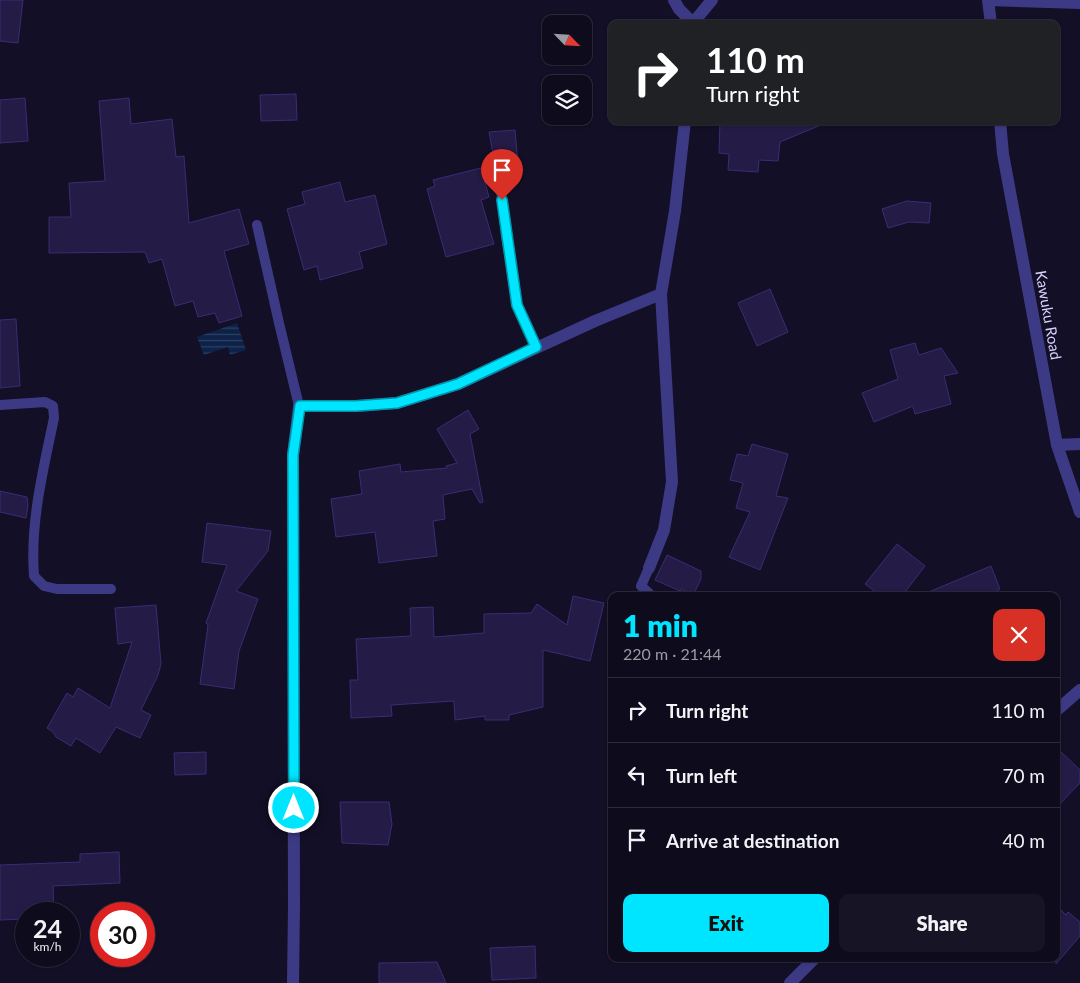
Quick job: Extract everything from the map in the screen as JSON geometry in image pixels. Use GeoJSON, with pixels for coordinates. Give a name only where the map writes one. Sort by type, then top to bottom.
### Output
{"type":"FeatureCollection","features":[{"type":"Feature","properties":{"kind":"street"},"geometry":{"type":"LineString","coordinates":[[674,0],[679,9],[690,20]]}},
{"type":"Feature","properties":{"kind":"street"},"geometry":{"type":"LineString","coordinates":[[695,20],[712,0]]}},
{"type":"Feature","properties":{"kind":"street"},"geometry":{"type":"LineString","coordinates":[[990,20],[988,0],[1080,3]]}},
{"type":"Feature","properties":{"kind":"street"},"geometry":{"type":"LineString","coordinates":[[649,568],[664,530],[672,482],[661,294],[675,211],[685,125]]}},
{"type":"Feature","properties":{"kind":"street","name":"Kawuku Road"},"geometry":{"type":"LineString","coordinates":[[1000,125],[1003,154],[1057,446],[1080,512]]}},
{"type":"Feature","properties":{"kind":"street"},"geometry":{"type":"LineString","coordinates":[[293,983],[293,455],[300,406],[356,406],[397,403],[458,384],[594,321],[661,294]]}},
{"type":"Feature","properties":{"kind":"street"},"geometry":{"type":"LineString","coordinates":[[1057,446],[1080,444]]}},
{"type":"Feature","properties":{"kind":"street"},"geometry":{"type":"LineString","coordinates":[[1060,708],[1080,690]]}},
{"type":"Feature","properties":{"kind":"street"},"geometry":{"type":"LineString","coordinates":[[790,983],[811,962]]}},
{"type":"Feature","properties":{"kind":"lane"},"geometry":{"type":"LineString","coordinates":[[500,182],[517,305],[536,347]]}},
{"type":"Feature","properties":{"kind":"lane"},"geometry":{"type":"LineString","coordinates":[[257,225],[300,406]]}},
{"type":"Feature","properties":{"kind":"lane"},"geometry":{"type":"LineString","coordinates":[[0,406],[45,402],[53,406],[54,418],[37,499],[32,553],[34,576],[44,586],[57,589],[111,589]]}},
{"type":"Feature","properties":{"kind":"lane"},"geometry":{"type":"LineString","coordinates":[[648,592],[641,586],[649,568]]}},
{"type":"Feature","properties":{"kind":"water"},"geometry":{"type":"Polygon","coordinates":[[[237,323],[246,350],[230,355],[228,347],[204,355],[197,337],[237,323]]]}},
{"type":"Feature","properties":{"kind":"building"},"geometry":{"type":"Polygon","coordinates":[[[0,0],[23,0],[18,43],[0,41],[0,0]]]}},
{"type":"Feature","properties":{"kind":"building"},"geometry":{"type":"Polygon","coordinates":[[[296,94],[297,120],[261,121],[260,95],[296,94]]]}},
{"type":"Feature","properties":{"kind":"building"},"geometry":{"type":"Polygon","coordinates":[[[25,98],[28,141],[0,143],[0,100],[25,98]]]}},
{"type":"Feature","properties":{"kind":"building"},"geometry":{"type":"Polygon","coordinates":[[[129,98],[131,124],[172,119],[176,157],[184,156],[189,223],[239,209],[249,244],[224,251],[242,316],[219,323],[215,313],[198,317],[193,301],[175,306],[162,259],[149,263],[145,252],[49,253],[49,217],[71,217],[69,183],[105,181],[99,101],[129,98]]]}},
{"type":"Feature","properties":{"kind":"building"},"geometry":{"type":"Polygon","coordinates":[[[720,125],[821,125],[780,142],[778,161],[759,160],[758,172],[728,170],[729,154],[719,153],[720,125]]]}},
{"type":"Feature","properties":{"kind":"building"},"geometry":{"type":"Polygon","coordinates":[[[515,130],[519,175],[497,176],[489,132],[515,130]]]}},
{"type":"Feature","properties":{"kind":"building"},"geometry":{"type":"Polygon","coordinates":[[[481,168],[489,197],[481,200],[494,244],[446,257],[427,189],[435,186],[433,180],[481,168]]]}},
{"type":"Feature","properties":{"kind":"building"},"geometry":{"type":"Polygon","coordinates":[[[340,182],[345,202],[375,195],[387,244],[359,252],[363,268],[320,280],[317,266],[304,270],[287,209],[305,204],[302,192],[340,182]]]}},
{"type":"Feature","properties":{"kind":"building"},"geometry":{"type":"Polygon","coordinates":[[[907,201],[931,203],[929,223],[909,222],[888,228],[882,209],[907,201]]]}},
{"type":"Feature","properties":{"kind":"building"},"geometry":{"type":"Polygon","coordinates":[[[770,289],[788,332],[757,346],[738,303],[770,289]]]}},
{"type":"Feature","properties":{"kind":"building"},"geometry":{"type":"Polygon","coordinates":[[[16,319],[20,386],[0,388],[0,320],[16,319]]]}},
{"type":"Feature","properties":{"kind":"building"},"geometry":{"type":"Polygon","coordinates":[[[915,343],[919,355],[941,348],[958,373],[944,376],[951,404],[915,414],[913,406],[874,422],[862,393],[898,379],[890,350],[915,343]]]}},
{"type":"Feature","properties":{"kind":"building"},"geometry":{"type":"Polygon","coordinates":[[[468,410],[479,429],[470,434],[483,502],[480,503],[472,489],[443,495],[445,519],[433,521],[437,556],[379,563],[375,532],[336,537],[331,499],[362,494],[359,471],[400,464],[401,472],[447,468],[446,466],[457,463],[437,429],[468,410]]]}},
{"type":"Feature","properties":{"kind":"building"},"geometry":{"type":"Polygon","coordinates":[[[752,444],[788,454],[776,496],[788,498],[760,570],[729,557],[750,512],[736,508],[743,483],[730,480],[737,454],[748,456],[752,444]]]}},
{"type":"Feature","properties":{"kind":"building"},"geometry":{"type":"Polygon","coordinates":[[[0,491],[27,497],[26,518],[0,512],[0,491]]]}},
{"type":"Feature","properties":{"kind":"building"},"geometry":{"type":"Polygon","coordinates":[[[207,523],[271,531],[268,551],[236,591],[258,599],[239,651],[234,689],[200,684],[208,625],[206,623],[227,565],[202,562],[207,523]]]}},
{"type":"Feature","properties":{"kind":"building"},"geometry":{"type":"Polygon","coordinates":[[[897,544],[925,566],[905,592],[876,592],[865,584],[897,544]]]}},
{"type":"Feature","properties":{"kind":"building"},"geometry":{"type":"Polygon","coordinates":[[[667,555],[701,571],[701,579],[694,592],[687,592],[681,589],[680,591],[655,580],[667,555]]]}},
{"type":"Feature","properties":{"kind":"building"},"geometry":{"type":"Polygon","coordinates":[[[991,566],[1000,589],[996,592],[929,592],[991,566]]]}},
{"type":"Feature","properties":{"kind":"building"},"geometry":{"type":"Polygon","coordinates":[[[573,596],[604,603],[590,661],[543,650],[543,707],[509,715],[509,720],[485,720],[485,716],[455,720],[454,701],[391,705],[392,716],[351,718],[350,680],[358,680],[356,639],[411,636],[410,608],[433,607],[434,637],[484,633],[484,614],[531,613],[537,604],[567,625],[573,596]]]}},
{"type":"Feature","properties":{"kind":"building"},"geometry":{"type":"Polygon","coordinates":[[[156,605],[161,664],[158,675],[141,710],[151,715],[140,738],[116,727],[100,753],[76,738],[71,746],[56,737],[47,728],[67,693],[73,697],[78,688],[110,708],[132,642],[118,644],[115,608],[156,605]]]}},
{"type":"Feature","properties":{"kind":"building"},"geometry":{"type":"Polygon","coordinates":[[[1060,751],[1080,770],[1080,783],[1060,804],[1060,751]]]}},
{"type":"Feature","properties":{"kind":"building"},"geometry":{"type":"Polygon","coordinates":[[[206,752],[206,774],[175,775],[174,753],[206,752]]]}},
{"type":"Feature","properties":{"kind":"building"},"geometry":{"type":"Polygon","coordinates":[[[340,802],[389,802],[392,824],[388,845],[342,843],[340,802]]]}},
{"type":"Feature","properties":{"kind":"building"},"geometry":{"type":"Polygon","coordinates":[[[119,852],[120,883],[53,886],[54,902],[15,902],[15,919],[0,920],[0,865],[80,862],[80,854],[119,852]]]}},
{"type":"Feature","properties":{"kind":"building"},"geometry":{"type":"Polygon","coordinates":[[[1060,909],[1066,915],[1068,912],[1080,922],[1080,936],[1060,959],[1060,909]]]}},
{"type":"Feature","properties":{"kind":"building"},"geometry":{"type":"Polygon","coordinates":[[[535,946],[536,978],[492,980],[490,948],[535,946]]]}},
{"type":"Feature","properties":{"kind":"building"},"geometry":{"type":"Polygon","coordinates":[[[437,962],[446,983],[379,983],[379,963],[437,962]]]}},
{"type":"Feature","properties":{"kind":"route"},"geometry":{"type":"LineString","coordinates":[[294,808],[293,455],[300,406],[356,406],[397,403],[458,384],[536,347],[517,305],[502,200]]}}]}
